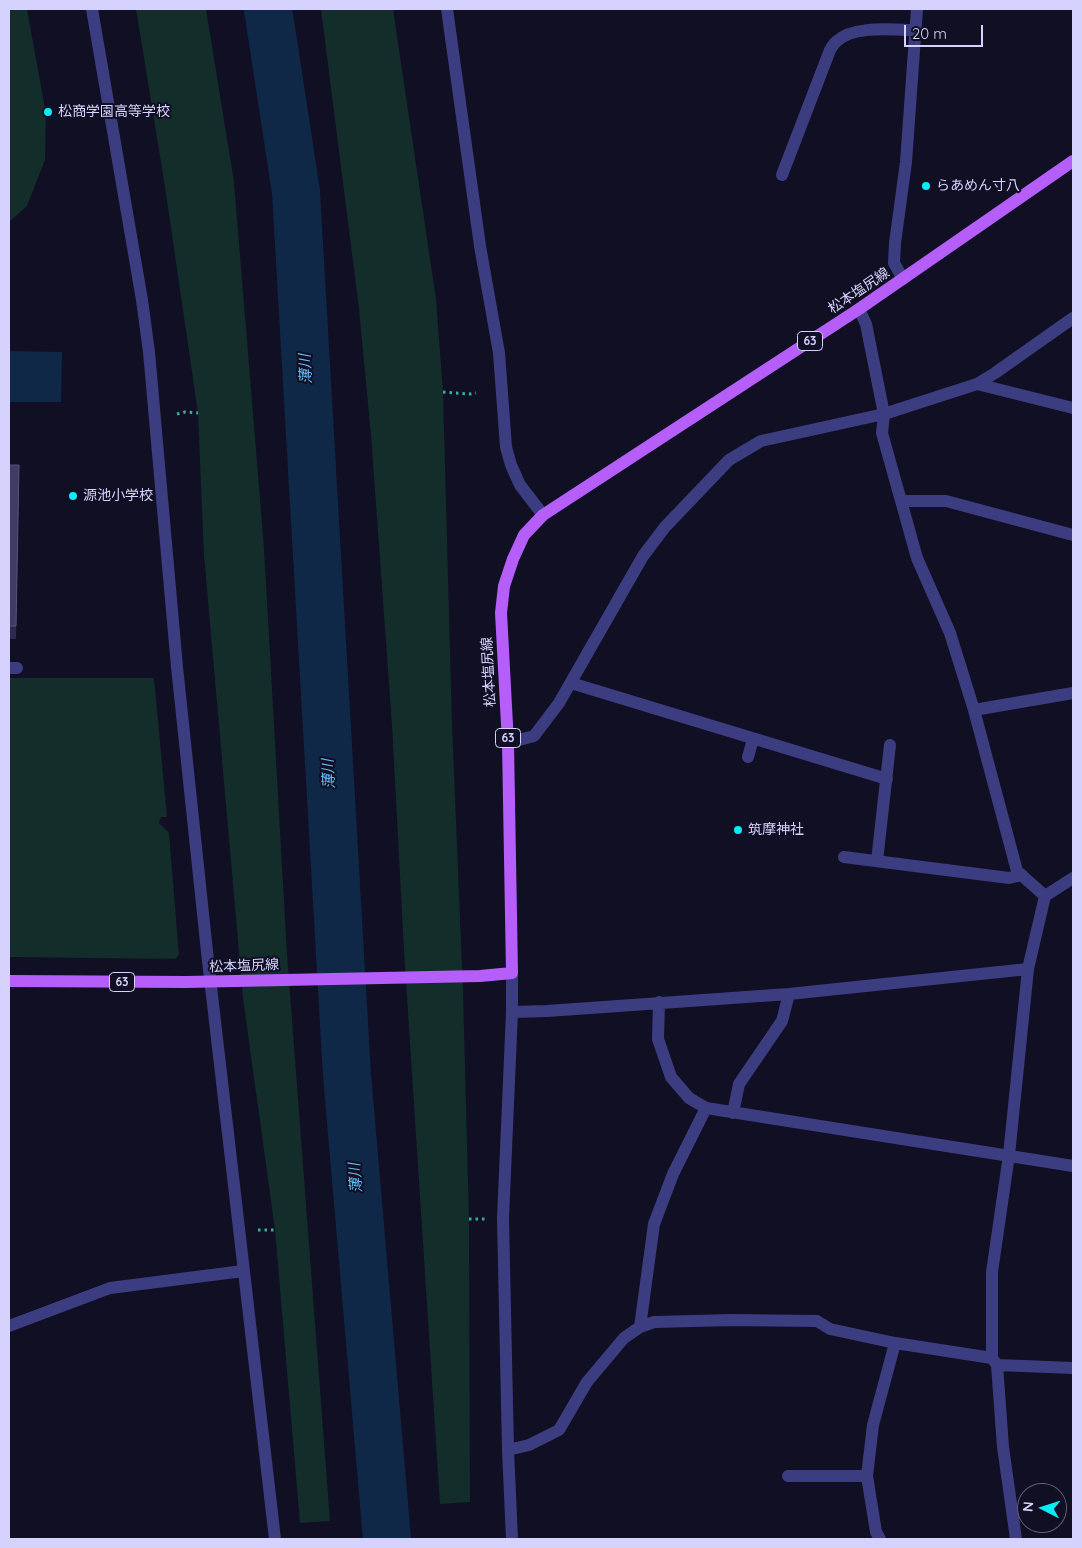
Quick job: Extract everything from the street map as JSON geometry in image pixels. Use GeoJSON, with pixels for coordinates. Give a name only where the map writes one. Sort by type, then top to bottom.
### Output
{"type":"FeatureCollection","features":[{"type":"Feature","properties":{"kind":"main road","name":"松本塩尻線"},"geometry":{"type":"LineString","coordinates":[[9,981],[211,982],[480,976],[512,973],[508,743],[501,613],[504,586],[524,535],[543,515],[859,309],[1073,161]]}},
{"type":"Feature","properties":{"kind":"street"},"geometry":{"type":"LineString","coordinates":[[92,9],[149,352],[176,657],[243,1271],[275,1539]]}},
{"type":"Feature","properties":{"kind":"street"},"geometry":{"type":"LineString","coordinates":[[447,9],[480,246],[499,353],[506,447],[511,465],[520,485],[543,515]]}},
{"type":"Feature","properties":{"kind":"street"},"geometry":{"type":"LineString","coordinates":[[903,279],[894,263],[895,243],[906,162],[917,9]]}},
{"type":"Feature","properties":{"kind":"street"},"geometry":{"type":"LineString","coordinates":[[782,175],[830,50],[837,41],[849,34],[873,30],[916,30]]}},
{"type":"Feature","properties":{"kind":"street"},"geometry":{"type":"LineString","coordinates":[[859,309],[866,324],[884,414],[882,433],[917,558],[950,633],[974,710],[1017,871],[1045,896]]}},
{"type":"Feature","properties":{"kind":"street"},"geometry":{"type":"LineString","coordinates":[[508,743],[534,736],[559,704],[643,556],[665,527],[729,460],[762,441],[884,414],[977,384],[1073,318]]}},
{"type":"Feature","properties":{"kind":"street"},"geometry":{"type":"LineString","coordinates":[[977,384],[1073,408]]}},
{"type":"Feature","properties":{"kind":"street"},"geometry":{"type":"LineString","coordinates":[[901,501],[946,501],[1073,535]]}},
{"type":"Feature","properties":{"kind":"street"},"geometry":{"type":"LineString","coordinates":[[571,684],[886,779]]}},
{"type":"Feature","properties":{"kind":"street"},"geometry":{"type":"LineString","coordinates":[[974,710],[1073,693]]}},
{"type":"Feature","properties":{"kind":"street"},"geometry":{"type":"LineString","coordinates":[[748,757],[752,738]]}},
{"type":"Feature","properties":{"kind":"street"},"geometry":{"type":"LineString","coordinates":[[877,861],[890,745]]}},
{"type":"Feature","properties":{"kind":"street"},"geometry":{"type":"LineString","coordinates":[[844,856],[1009,878],[1022,875]]}},
{"type":"Feature","properties":{"kind":"street"},"geometry":{"type":"LineString","coordinates":[[1016,1539],[1003,1447],[995,1362],[992,1272],[1009,1155],[1028,969],[1034,939],[1045,896],[1073,878]]}},
{"type":"Feature","properties":{"kind":"street"},"geometry":{"type":"LineString","coordinates":[[512,1012],[789,994],[1028,969]]}},
{"type":"Feature","properties":{"kind":"street"},"geometry":{"type":"LineString","coordinates":[[512,973],[503,1218],[508,1450],[512,1539]]}},
{"type":"Feature","properties":{"kind":"street"},"geometry":{"type":"LineString","coordinates":[[732,1113],[739,1084],[782,1021],[789,994]]}},
{"type":"Feature","properties":{"kind":"street"},"geometry":{"type":"LineString","coordinates":[[659,1002],[658,1039],[671,1077],[690,1098],[706,1108],[1073,1166]]}},
{"type":"Feature","properties":{"kind":"street"},"geometry":{"type":"LineString","coordinates":[[640,1327],[654,1224],[673,1174],[706,1108]]}},
{"type":"Feature","properties":{"kind":"street"},"geometry":{"type":"LineString","coordinates":[[9,1326],[110,1288],[243,1271]]}},
{"type":"Feature","properties":{"kind":"street"},"geometry":{"type":"LineString","coordinates":[[508,1450],[529,1445],[558,1430],[587,1382],[624,1338],[640,1327],[654,1322],[733,1320],[817,1321],[830,1329],[995,1362],[1073,1368]]}},
{"type":"Feature","properties":{"kind":"street"},"geometry":{"type":"LineString","coordinates":[[880,1539],[876,1532],[867,1476],[874,1425],[895,1343]]}},
{"type":"Feature","properties":{"kind":"street"},"geometry":{"type":"LineString","coordinates":[[788,1476],[867,1476]]}},
{"type":"Feature","properties":{"kind":"path"},"geometry":{"type":"LineString","coordinates":[[443,392],[468,394],[476,392]]}},
{"type":"Feature","properties":{"kind":"path"},"geometry":{"type":"LineString","coordinates":[[177,414],[185,412],[198,413]]}},
{"type":"Feature","properties":{"kind":"green space"},"geometry":{"type":"Polygon","coordinates":[[[9,9],[27,9],[46,114],[45,160],[27,206],[9,222],[9,9]]]}},
{"type":"Feature","properties":{"kind":"green space"},"geometry":{"type":"Polygon","coordinates":[[[136,9],[206,9],[234,182],[264,548],[287,954],[330,1521],[300,1523],[275,1230],[243,998],[204,555],[198,413],[165,187],[136,9]]]}},
{"type":"Feature","properties":{"kind":"green space"},"geometry":{"type":"Polygon","coordinates":[[[321,9],[393,9],[436,299],[443,392],[452,724],[463,991],[469,1219],[470,1502],[440,1504],[404,951],[392,725],[371,435],[359,309],[321,9]]]}},
{"type":"Feature","properties":{"kind":"green space"},"geometry":{"type":"Polygon","coordinates":[[[9,678],[154,678],[167,817],[161,817],[159,823],[169,833],[179,955],[175,959],[9,957],[9,678]]]}},
{"type":"Feature","properties":{"kind":"water"},"geometry":{"type":"Polygon","coordinates":[[[9,351],[62,352],[61,402],[9,402],[9,351]]]}},
{"type":"Feature","properties":{"kind":"building"},"geometry":{"type":"Polygon","coordinates":[[[9,465],[19,465],[16,626],[9,626],[9,465]]]}},
{"type":"Feature","properties":{"kind":"waterway","name":"薄川"},"geometry":{"type":"LineString","coordinates":[[268,9],[296,192],[347,1075],[387,1539]]}},
{"type":"Feature","properties":{"kind":"place","name":"松商学園高等学校"},"geometry":{"type":"Point","coordinates":[48,112]}},
{"type":"Feature","properties":{"kind":"place","name":"らあめん寸八"},"geometry":{"type":"Point","coordinates":[926,186]}},
{"type":"Feature","properties":{"kind":"place","name":"源池小学校"},"geometry":{"type":"Point","coordinates":[73,496]}},
{"type":"Feature","properties":{"kind":"place","name":"筑摩神社"},"geometry":{"type":"Point","coordinates":[738,830]}}]}
